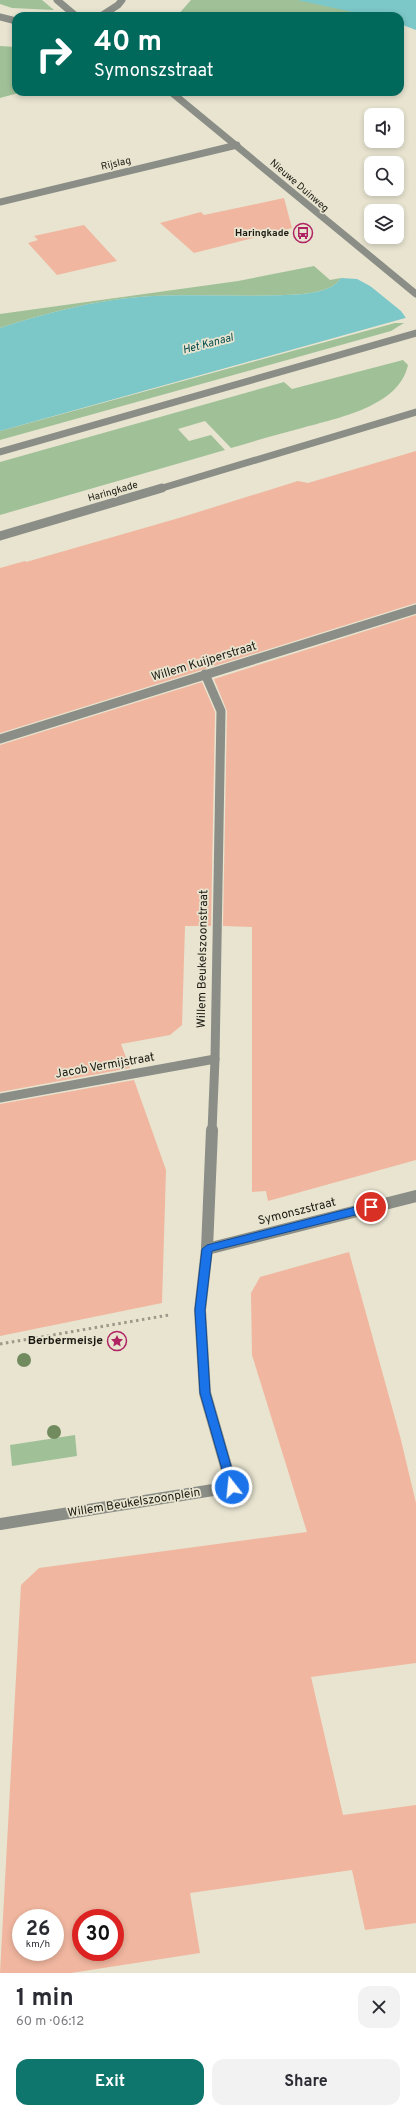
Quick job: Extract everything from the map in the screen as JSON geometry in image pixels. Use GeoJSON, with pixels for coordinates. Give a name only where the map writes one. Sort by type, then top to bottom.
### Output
{"type":"FeatureCollection","features":[{"type":"Feature","properties":{"kind":"street"},"geometry":{"type":"LineString","coordinates":[[57,0],[71,12]]}},
{"type":"Feature","properties":{"kind":"street"},"geometry":{"type":"LineString","coordinates":[[107,12],[118,5],[122,0]]}},
{"type":"Feature","properties":{"kind":"street"},"geometry":{"type":"LineString","coordinates":[[0,17],[12,20]]}},
{"type":"Feature","properties":{"kind":"street","name":"Nieuwe Duinweg"},"geometry":{"type":"LineString","coordinates":[[176,96],[237,145],[330,225],[416,294]]}},
{"type":"Feature","properties":{"kind":"street","name":"Rijslag"},"geometry":{"type":"LineString","coordinates":[[0,202],[237,145]]}},
{"type":"Feature","properties":{"kind":"street"},"geometry":{"type":"LineString","coordinates":[[0,452],[416,333]]}},
{"type":"Feature","properties":{"kind":"street","name":"Haringkade"},"geometry":{"type":"LineString","coordinates":[[0,536],[348,434],[416,412]]}},
{"type":"Feature","properties":{"kind":"street","name":"Willem Kuijperstraat"},"geometry":{"type":"LineString","coordinates":[[0,739],[416,609]]}},
{"type":"Feature","properties":{"kind":"street","name":"Willem Beukelszoonstraat"},"geometry":{"type":"LineString","coordinates":[[205,674],[221,711],[215,1059],[207,1249]]}},
{"type":"Feature","properties":{"kind":"street","name":"Jacob Vermijstraat"},"geometry":{"type":"LineString","coordinates":[[0,1098],[215,1059]]}},
{"type":"Feature","properties":{"kind":"street","name":"Symonszstraat"},"geometry":{"type":"LineString","coordinates":[[207,1249],[416,1196]]}},
{"type":"Feature","properties":{"kind":"street","name":"Willem Beukelszoonplein"},"geometry":{"type":"LineString","coordinates":[[0,1524],[232,1487],[205,1393],[200,1310],[207,1249]]}},
{"type":"Feature","properties":{"kind":"path"},"geometry":{"type":"LineString","coordinates":[[0,1344],[200,1310]]}},
{"type":"Feature","properties":{"kind":"green space"},"geometry":{"type":"Polygon","coordinates":[[[0,0],[42,0],[54,10],[12,8],[0,4],[0,0]]]}},
{"type":"Feature","properties":{"kind":"green space"},"geometry":{"type":"Polygon","coordinates":[[[191,0],[416,0],[395,12],[180,12],[191,0]]]}},
{"type":"Feature","properties":{"kind":"green space"},"geometry":{"type":"Polygon","coordinates":[[[0,46],[12,47],[12,95],[0,98],[0,46]]]}},
{"type":"Feature","properties":{"kind":"green space"},"geometry":{"type":"Polygon","coordinates":[[[314,266],[330,280],[341,278],[329,288],[304,294],[263,296],[180,295],[139,297],[104,301],[34,317],[0,328],[0,314],[238,281],[314,266]]]}},
{"type":"Feature","properties":{"kind":"green space"},"geometry":{"type":"Polygon","coordinates":[[[395,323],[404,323],[391,331],[0,440],[0,431],[395,323]]]}},
{"type":"Feature","properties":{"kind":"green space"},"geometry":{"type":"Polygon","coordinates":[[[403,360],[408,365],[402,379],[393,391],[380,401],[349,415],[231,448],[205,421],[178,429],[189,441],[211,435],[225,450],[0,515],[0,462],[284,382],[292,389],[403,360]]]}},
{"type":"Feature","properties":{"kind":"green space"},"geometry":{"type":"Polygon","coordinates":[[[75,1435],[77,1456],[12,1466],[10,1445],[75,1435]]]}},
{"type":"Feature","properties":{"kind":"water"},"geometry":{"type":"Polygon","coordinates":[[[297,0],[416,0],[416,30],[404,26],[404,12],[352,12],[297,0]]]}},
{"type":"Feature","properties":{"kind":"water","name":"Het Kanaal"},"geometry":{"type":"Polygon","coordinates":[[[416,274],[416,315],[0,431],[0,328],[34,317],[104,301],[160,296],[263,296],[304,294],[329,288],[341,278],[357,279],[372,287],[416,274]]]}},
{"type":"Feature","properties":{"kind":"pier"},"geometry":{"type":"Polygon","coordinates":[[[416,272],[416,317],[405,320],[406,318],[401,311],[364,281],[372,284],[416,272]]]}},
{"type":"Feature","properties":{"kind":"building"},"geometry":{"type":"Polygon","coordinates":[[[284,198],[292,228],[194,253],[160,223],[201,212],[204,215],[284,198]]]}},
{"type":"Feature","properties":{"kind":"building"},"geometry":{"type":"Polygon","coordinates":[[[84,225],[117,261],[57,275],[28,243],[38,240],[34,236],[84,225]]]}},
{"type":"Feature","properties":{"kind":"building"},"geometry":{"type":"Polygon","coordinates":[[[416,451],[416,603],[0,733],[0,568],[26,562],[179,518],[298,481],[308,483],[416,451]]]}},
{"type":"Feature","properties":{"kind":"building"},"geometry":{"type":"Polygon","coordinates":[[[416,615],[416,1160],[268,1201],[266,1191],[252,1192],[252,927],[223,926],[227,711],[214,679],[416,615]]]}},
{"type":"Feature","properties":{"kind":"building"},"geometry":{"type":"Polygon","coordinates":[[[202,682],[215,712],[211,926],[185,926],[182,1025],[170,1035],[121,1044],[130,1068],[0,1092],[0,745],[202,682]]]}},
{"type":"Feature","properties":{"kind":"building"},"geometry":{"type":"Polygon","coordinates":[[[134,1080],[166,1170],[162,1303],[0,1336],[0,1104],[134,1080]]]}},
{"type":"Feature","properties":{"kind":"building"},"geometry":{"type":"Polygon","coordinates":[[[349,1252],[400,1436],[416,1503],[416,1663],[311,1677],[343,1815],[416,1805],[416,1923],[365,1930],[352,1870],[190,1893],[200,1953],[71,1973],[0,1973],[21,1585],[39,1568],[307,1532],[252,1355],[251,1293],[260,1277],[349,1252]]]}},
{"type":"Feature","properties":{"kind":"place","name":"Haringkade"},"geometry":{"type":"Point","coordinates":[303,233]}},
{"type":"Feature","properties":{"kind":"place","name":"Berbermeisje"},"geometry":{"type":"Point","coordinates":[117,1341]}},
{"type":"Feature","properties":{"kind":"route"},"geometry":{"type":"LineString","coordinates":[[232,1487],[205,1393],[200,1310],[207,1249],[371,1207]]}}]}
